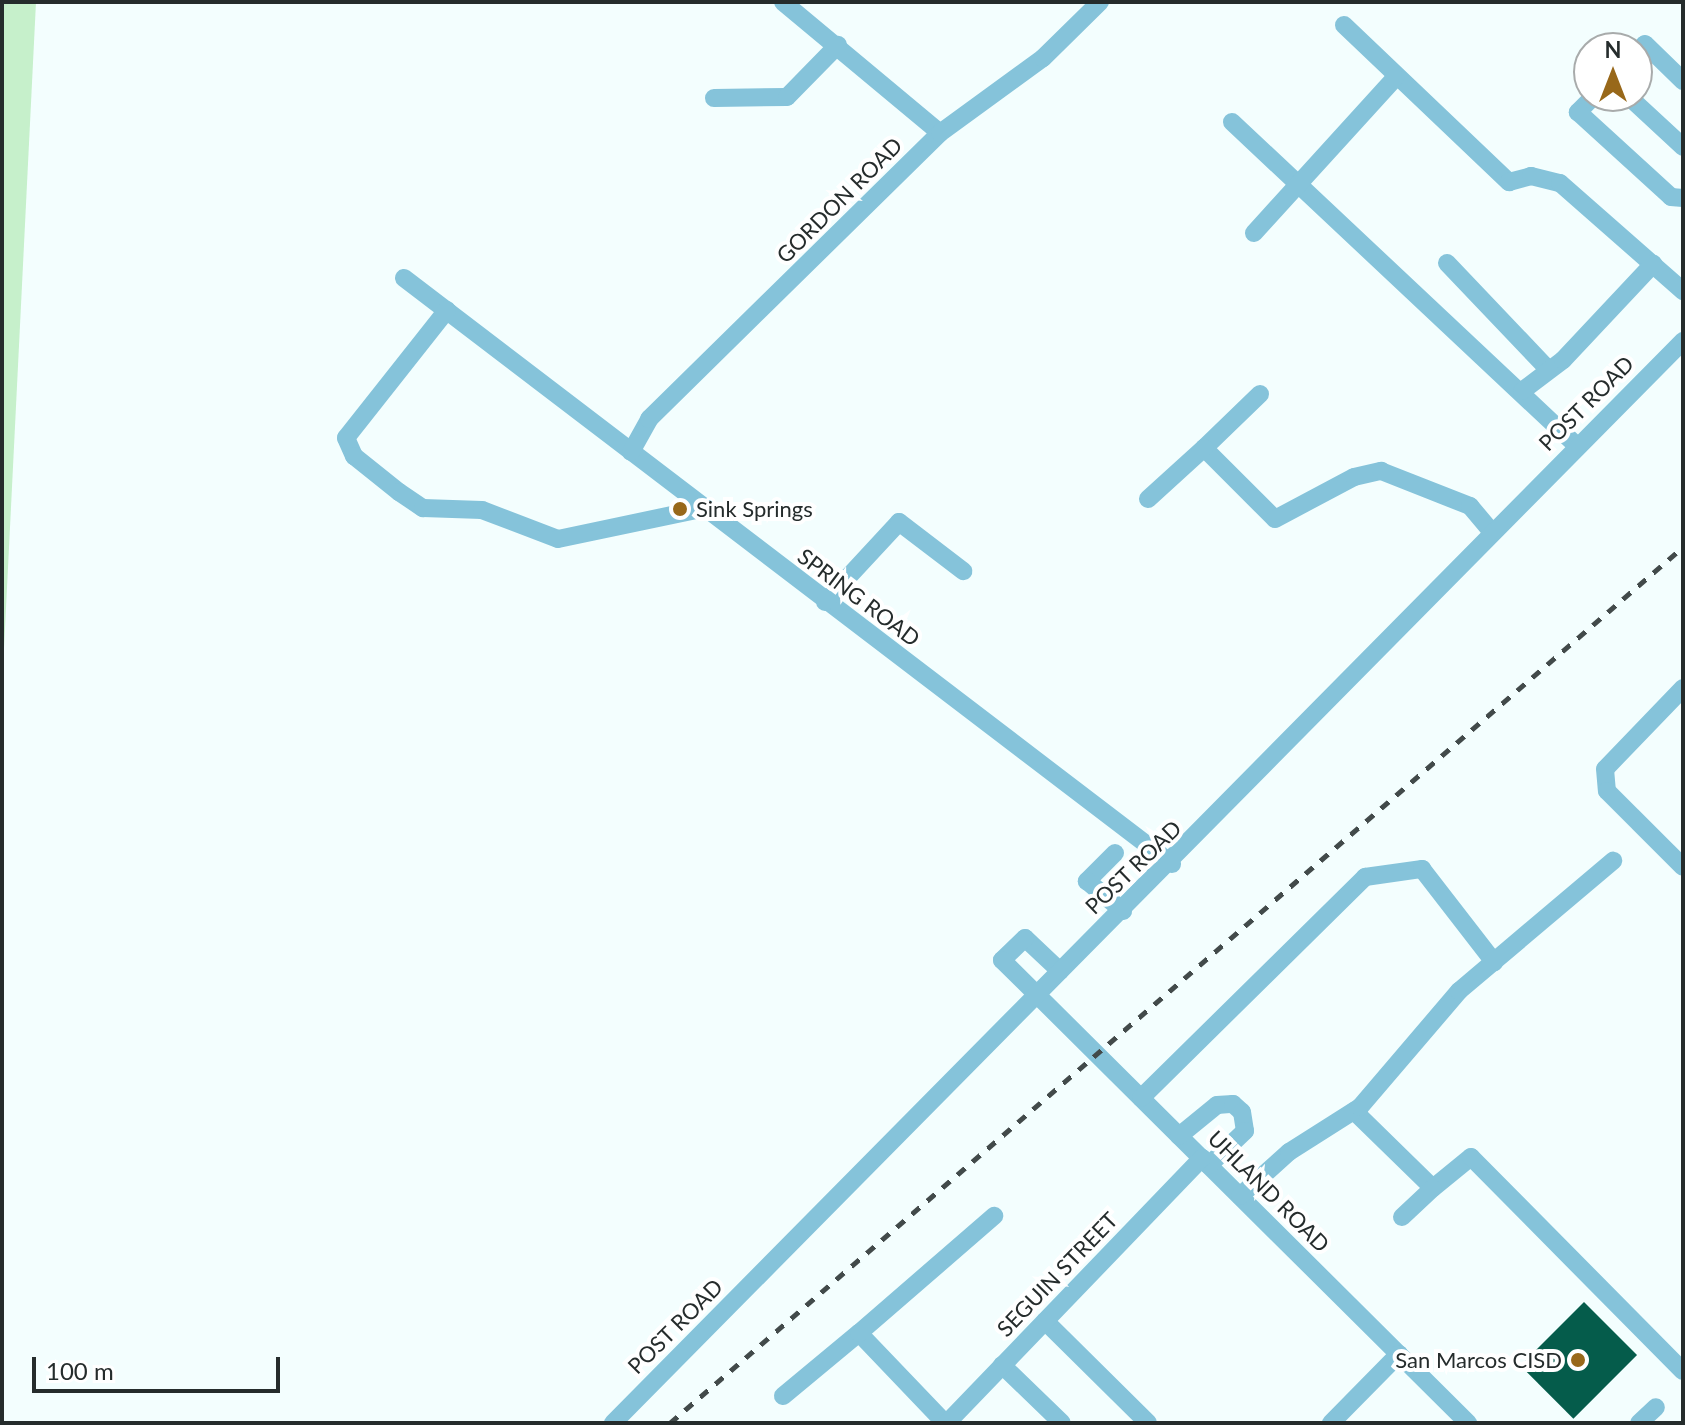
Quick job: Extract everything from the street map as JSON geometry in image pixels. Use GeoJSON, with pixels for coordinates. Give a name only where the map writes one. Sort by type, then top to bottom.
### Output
{"type":"FeatureCollection","features":[{"type":"Feature","properties":{"kind":"street"},"geometry":{"type":"LineString","coordinates":[[783,2],[940,133]]}},
{"type":"Feature","properties":{"kind":"street","name":"GORDON ROAD"},"geometry":{"type":"LineString","coordinates":[[631,452],[649,419],[940,133],[1043,58],[1100,2]]}},
{"type":"Feature","properties":{"kind":"street"},"geometry":{"type":"LineString","coordinates":[[1344,25],[1395,78],[1509,182],[1531,176],[1560,183],[1683,291]]}},
{"type":"Feature","properties":{"kind":"street"},"geometry":{"type":"LineString","coordinates":[[714,98],[787,97],[838,45]]}},
{"type":"Feature","properties":{"kind":"street"},"geometry":{"type":"LineString","coordinates":[[1653,52],[1683,81]]}},
{"type":"Feature","properties":{"kind":"street"},"geometry":{"type":"LineString","coordinates":[[1254,233],[1395,78]]}},
{"type":"Feature","properties":{"kind":"street"},"geometry":{"type":"LineString","coordinates":[[1578,112],[1671,197],[1683,198]]}},
{"type":"Feature","properties":{"kind":"street"},"geometry":{"type":"LineString","coordinates":[[1645,112],[1683,147]]}},
{"type":"Feature","properties":{"kind":"street"},"geometry":{"type":"LineString","coordinates":[[1232,122],[1522,391],[1577,446]]}},
{"type":"Feature","properties":{"kind":"street"},"geometry":{"type":"LineString","coordinates":[[1447,263],[1545,366]]}},
{"type":"Feature","properties":{"kind":"street"},"geometry":{"type":"LineString","coordinates":[[1522,391],[1545,366],[1563,360],[1653,264]]}},
{"type":"Feature","properties":{"kind":"street","name":"SPRING ROAD"},"geometry":{"type":"LineString","coordinates":[[404,278],[1172,864]]}},
{"type":"Feature","properties":{"kind":"street"},"geometry":{"type":"LineString","coordinates":[[447,310],[346,438],[354,456],[399,492],[423,508],[482,510],[558,539],[705,508]]}},
{"type":"Feature","properties":{"kind":"street","name":"POST ROAD"},"geometry":{"type":"LineString","coordinates":[[613,1423],[1036,994],[1172,864],[1492,532],[1683,341]]}},
{"type":"Feature","properties":{"kind":"street"},"geometry":{"type":"LineString","coordinates":[[1148,499],[1260,394]]}},
{"type":"Feature","properties":{"kind":"street"},"geometry":{"type":"LineString","coordinates":[[1204,448],[1275,519],[1354,477],[1381,471],[1470,506],[1492,532]]}},
{"type":"Feature","properties":{"kind":"street"},"geometry":{"type":"LineString","coordinates":[[825,602],[899,522],[963,571]]}},
{"type":"Feature","properties":{"kind":"street"},"geometry":{"type":"LineString","coordinates":[[1683,688],[1605,769],[1607,791],[1683,867]]}},
{"type":"Feature","properties":{"kind":"street"},"geometry":{"type":"LineString","coordinates":[[1115,853],[1087,881],[1123,911]]}},
{"type":"Feature","properties":{"kind":"street"},"geometry":{"type":"LineString","coordinates":[[1240,1196],[1289,1152],[1354,1111],[1494,962],[1613,861]]}},
{"type":"Feature","properties":{"kind":"street"},"geometry":{"type":"LineString","coordinates":[[1141,1098],[1365,877],[1422,869],[1494,962]]}},
{"type":"Feature","properties":{"kind":"street","name":"UHLAND ROAD"},"geometry":{"type":"LineString","coordinates":[[1060,971],[1025,938],[1002,960],[1468,1423]]}},
{"type":"Feature","properties":{"kind":"street","name":"SEGUIN STREET"},"geometry":{"type":"LineString","coordinates":[[946,1423],[1206,1162],[1245,1131],[1242,1112],[1233,1104],[1217,1105],[1179,1136]]}},
{"type":"Feature","properties":{"kind":"street"},"geometry":{"type":"LineString","coordinates":[[1354,1111],[1433,1188]]}},
{"type":"Feature","properties":{"kind":"street"},"geometry":{"type":"LineString","coordinates":[[1402,1217],[1471,1157],[1683,1371]]}},
{"type":"Feature","properties":{"kind":"street"},"geometry":{"type":"LineString","coordinates":[[783,1396],[994,1216]]}},
{"type":"Feature","properties":{"kind":"street"},"geometry":{"type":"LineString","coordinates":[[1045,1321],[1148,1423]]}},
{"type":"Feature","properties":{"kind":"street"},"geometry":{"type":"LineString","coordinates":[[859,1333],[946,1423]]}},
{"type":"Feature","properties":{"kind":"street"},"geometry":{"type":"LineString","coordinates":[[1331,1423],[1399,1354]]}},
{"type":"Feature","properties":{"kind":"street"},"geometry":{"type":"LineString","coordinates":[[1002,1365],[1050,1419]]}},
{"type":"Feature","properties":{"kind":"street"},"geometry":{"type":"LineString","coordinates":[[1639,1423],[1656,1407]]}},
{"type":"Feature","properties":{"kind":"green space"},"geometry":{"type":"Polygon","coordinates":[[[2,2],[36,2],[2,689],[2,2]]]}},
{"type":"Feature","properties":{"kind":"building","name":"San Marcos CISD"},"geometry":{"type":"Polygon","coordinates":[[[1584,1302],[1637,1355],[1573,1419],[1520,1366],[1584,1302]]]}},
{"type":"Feature","properties":{"kind":"railway"},"geometry":{"type":"LineString","coordinates":[[670,1423],[1683,547]]}},
{"type":"Feature","properties":{"kind":"place","name":"Sink Springs"},"geometry":{"type":"Point","coordinates":[680,509]}},
{"type":"Feature","properties":{"kind":"place","name":"San Marcos CISD"},"geometry":{"type":"Point","coordinates":[1578,1360]}}]}
